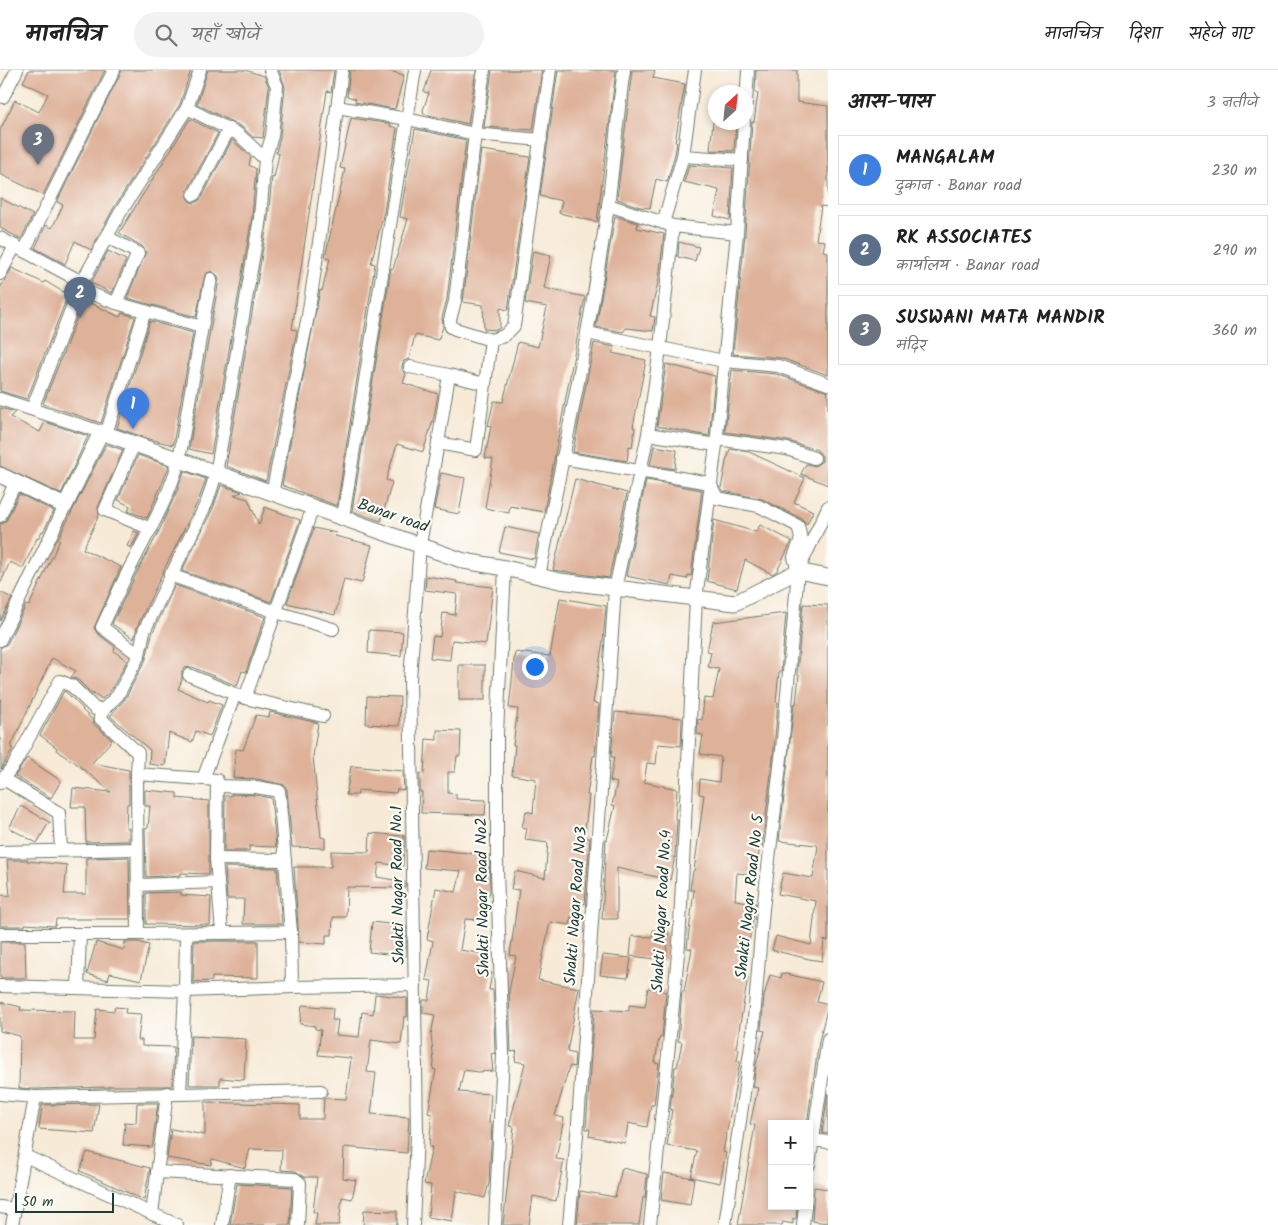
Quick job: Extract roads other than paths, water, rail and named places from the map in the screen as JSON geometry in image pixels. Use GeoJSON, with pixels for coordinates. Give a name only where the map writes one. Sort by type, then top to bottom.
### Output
{"type":"FeatureCollection","features":[{"type":"Feature","properties":{"kind":"street"},"geometry":{"type":"LineString","coordinates":[[1,98],[17,70]]}},
{"type":"Feature","properties":{"kind":"street"},"geometry":{"type":"LineString","coordinates":[[0,274],[19,248],[114,70]]}},
{"type":"Feature","properties":{"kind":"street"},"geometry":{"type":"LineString","coordinates":[[32,409],[81,286],[120,213],[187,108],[200,70]]}},
{"type":"Feature","properties":{"kind":"street"},"geometry":{"type":"LineString","coordinates":[[138,934],[138,753],[100,718],[104,709],[118,695],[139,655],[144,631],[170,575],[208,502],[216,474],[260,218],[265,159],[272,136],[276,86],[270,70]]}},
{"type":"Feature","properties":{"kind":"street"},"geometry":{"type":"LineString","coordinates":[[272,494],[308,316],[322,230],[342,70]]}},
{"type":"Feature","properties":{"kind":"street"},"geometry":{"type":"LineString","coordinates":[[343,518],[415,70]]}},
{"type":"Feature","properties":{"kind":"street"},"geometry":{"type":"LineString","coordinates":[[484,70],[455,301],[450,320],[451,327],[455,329],[491,340],[504,336],[514,326],[550,70]]}},
{"type":"Feature","properties":{"kind":"street"},"geometry":{"type":"LineString","coordinates":[[539,576],[587,333],[608,205],[617,111],[624,70]]}},
{"type":"Feature","properties":{"kind":"street","name":"Shakti Nagar Road No3"},"geometry":{"type":"LineString","coordinates":[[569,1225],[578,1123],[615,588],[648,434],[660,348],[668,224],[683,156],[695,70]]}},
{"type":"Feature","properties":{"kind":"street"},"geometry":{"type":"LineString","coordinates":[[747,85],[748,70]]}},
{"type":"Feature","properties":{"kind":"street"},"geometry":{"type":"LineString","coordinates":[[337,107],[407,119],[475,134],[541,140]]}},
{"type":"Feature","properties":{"kind":"street"},"geometry":{"type":"LineString","coordinates":[[187,108],[238,134],[265,159]]}},
{"type":"Feature","properties":{"kind":"street"},"geometry":{"type":"LineString","coordinates":[[194,195],[229,129]]}},
{"type":"Feature","properties":{"kind":"street","name":"Shakti Nagar Road No.4"},"geometry":{"type":"LineString","coordinates":[[650,1225],[678,944],[696,599],[716,442],[737,233],[744,130]]}},
{"type":"Feature","properties":{"kind":"street"},"geometry":{"type":"LineString","coordinates":[[683,156],[742,160]]}},
{"type":"Feature","properties":{"kind":"street"},"geometry":{"type":"LineString","coordinates":[[608,205],[668,224],[737,233]]}},
{"type":"Feature","properties":{"kind":"street"},"geometry":{"type":"LineString","coordinates":[[107,237],[138,254],[116,303]]}},
{"type":"Feature","properties":{"kind":"street"},"geometry":{"type":"LineString","coordinates":[[0,238],[81,286],[116,303],[202,327]]}},
{"type":"Feature","properties":{"kind":"street"},"geometry":{"type":"LineString","coordinates":[[139,655],[102,627],[151,530],[174,478],[179,460],[211,279]]}},
{"type":"Feature","properties":{"kind":"street"},"geometry":{"type":"LineString","coordinates":[[0,640],[3,627],[103,433],[145,311]]}},
{"type":"Feature","properties":{"kind":"street"},"geometry":{"type":"LineString","coordinates":[[587,333],[724,361],[778,366],[828,384]]}},
{"type":"Feature","properties":{"kind":"street"},"geometry":{"type":"LineString","coordinates":[[438,443],[476,450],[491,340]]}},
{"type":"Feature","properties":{"kind":"street"},"geometry":{"type":"LineString","coordinates":[[410,367],[485,384]]}},
{"type":"Feature","properties":{"kind":"street","name":"Shakti Nagar Road No.1"},"geometry":{"type":"LineString","coordinates":[[413,1225],[417,1134],[410,680],[420,544],[448,375]]}},
{"type":"Feature","properties":{"kind":"street"},"geometry":{"type":"LineString","coordinates":[[0,399],[103,433]]}},
{"type":"Feature","properties":{"kind":"street","name":"Banar road"},"geometry":{"type":"LineString","coordinates":[[103,433],[464,561],[539,576],[615,588],[735,603],[798,571]]}},
{"type":"Feature","properties":{"kind":"street"},"geometry":{"type":"LineString","coordinates":[[648,434],[787,449],[814,458]]}},
{"type":"Feature","properties":{"kind":"street"},"geometry":{"type":"LineString","coordinates":[[134,444],[105,510],[151,530]]}},
{"type":"Feature","properties":{"kind":"street"},"geometry":{"type":"LineString","coordinates":[[562,458],[710,483],[717,498],[759,506],[798,526],[801,539],[794,558],[798,571]]}},
{"type":"Feature","properties":{"kind":"street"},"geometry":{"type":"LineString","coordinates":[[0,475],[65,506]]}},
{"type":"Feature","properties":{"kind":"street"},"geometry":{"type":"LineString","coordinates":[[0,516],[15,482]]}},
{"type":"Feature","properties":{"kind":"street"},"geometry":{"type":"LineString","coordinates":[[798,571],[828,507]]}},
{"type":"Feature","properties":{"kind":"street"},"geometry":{"type":"LineString","coordinates":[[203,780],[276,612],[313,508]]}},
{"type":"Feature","properties":{"kind":"street","name":"Shakti Nagar Road No2"},"geometry":{"type":"LineString","coordinates":[[495,1225],[503,1054],[496,870],[497,733],[505,568]]}},
{"type":"Feature","properties":{"kind":"street"},"geometry":{"type":"LineString","coordinates":[[798,571],[828,577]]}},
{"type":"Feature","properties":{"kind":"street","name":"Shakti Nagar Road No 5"},"geometry":{"type":"LineString","coordinates":[[725,1225],[753,1032],[763,909],[782,750],[798,571]]}},
{"type":"Feature","properties":{"kind":"street"},"geometry":{"type":"LineString","coordinates":[[170,575],[276,612],[333,629]]}},
{"type":"Feature","properties":{"kind":"street"},"geometry":{"type":"LineString","coordinates":[[189,675],[240,696],[323,716]]}},
{"type":"Feature","properties":{"kind":"street"},"geometry":{"type":"LineString","coordinates":[[60,850],[59,813],[1,781],[15,764],[60,681],[72,686],[95,709],[104,709]]}},
{"type":"Feature","properties":{"kind":"street"},"geometry":{"type":"LineString","coordinates":[[137,774],[217,780],[216,859],[222,933]]}},
{"type":"Feature","properties":{"kind":"street"},"geometry":{"type":"LineString","coordinates":[[217,786],[256,786],[279,791],[291,932],[292,987]]}},
{"type":"Feature","properties":{"kind":"street"},"geometry":{"type":"LineString","coordinates":[[0,852],[137,849]]}},
{"type":"Feature","properties":{"kind":"street"},"geometry":{"type":"LineString","coordinates":[[216,859],[285,860]]}},
{"type":"Feature","properties":{"kind":"street"},"geometry":{"type":"LineString","coordinates":[[138,885],[218,882]]}},
{"type":"Feature","properties":{"kind":"street"},"geometry":{"type":"LineString","coordinates":[[0,934],[291,932]]}},
{"type":"Feature","properties":{"kind":"street"},"geometry":{"type":"LineString","coordinates":[[78,988],[80,934]]}},
{"type":"Feature","properties":{"kind":"street"},"geometry":{"type":"LineString","coordinates":[[152,1214],[157,1172],[173,1093],[185,991],[186,934]]}},
{"type":"Feature","properties":{"kind":"street"},"geometry":{"type":"LineString","coordinates":[[0,986],[185,991],[416,985]]}},
{"type":"Feature","properties":{"kind":"street"},"geometry":{"type":"LineString","coordinates":[[813,1135],[826,1064],[828,1039]]}},
{"type":"Feature","properties":{"kind":"street"},"geometry":{"type":"LineString","coordinates":[[0,1094],[35,1096],[321,1091]]}},
{"type":"Feature","properties":{"kind":"street"},"geometry":{"type":"LineString","coordinates":[[12,1225],[35,1096]]}},
{"type":"Feature","properties":{"kind":"street"},"geometry":{"type":"LineString","coordinates":[[813,1140],[828,1142]]}},
{"type":"Feature","properties":{"kind":"street"},"geometry":{"type":"LineString","coordinates":[[24,1156],[177,1225]]}},
{"type":"Feature","properties":{"kind":"street"},"geometry":{"type":"LineString","coordinates":[[157,1172],[295,1179],[300,1183],[298,1225]]}},
{"type":"Feature","properties":{"kind":"street"},"geometry":{"type":"LineString","coordinates":[[222,1225],[230,1175]]}},
{"type":"Feature","properties":{"kind":"street"},"geometry":{"type":"LineString","coordinates":[[0,1207],[15,1210]]}},
{"type":"Feature","properties":{"kind":"street"},"geometry":{"type":"LineString","coordinates":[[805,1210],[807,1225]]}},
{"type":"Feature","properties":{"kind":"place","name":"SUSWANI MATA MANDIR"},"geometry":{"type":"Point","coordinates":[38,165]}},
{"type":"Feature","properties":{"kind":"place","name":"RK ASSOCIATES"},"geometry":{"type":"Point","coordinates":[80,318]}},
{"type":"Feature","properties":{"kind":"place","name":"MANGALAM"},"geometry":{"type":"Point","coordinates":[133,429]}}]}
